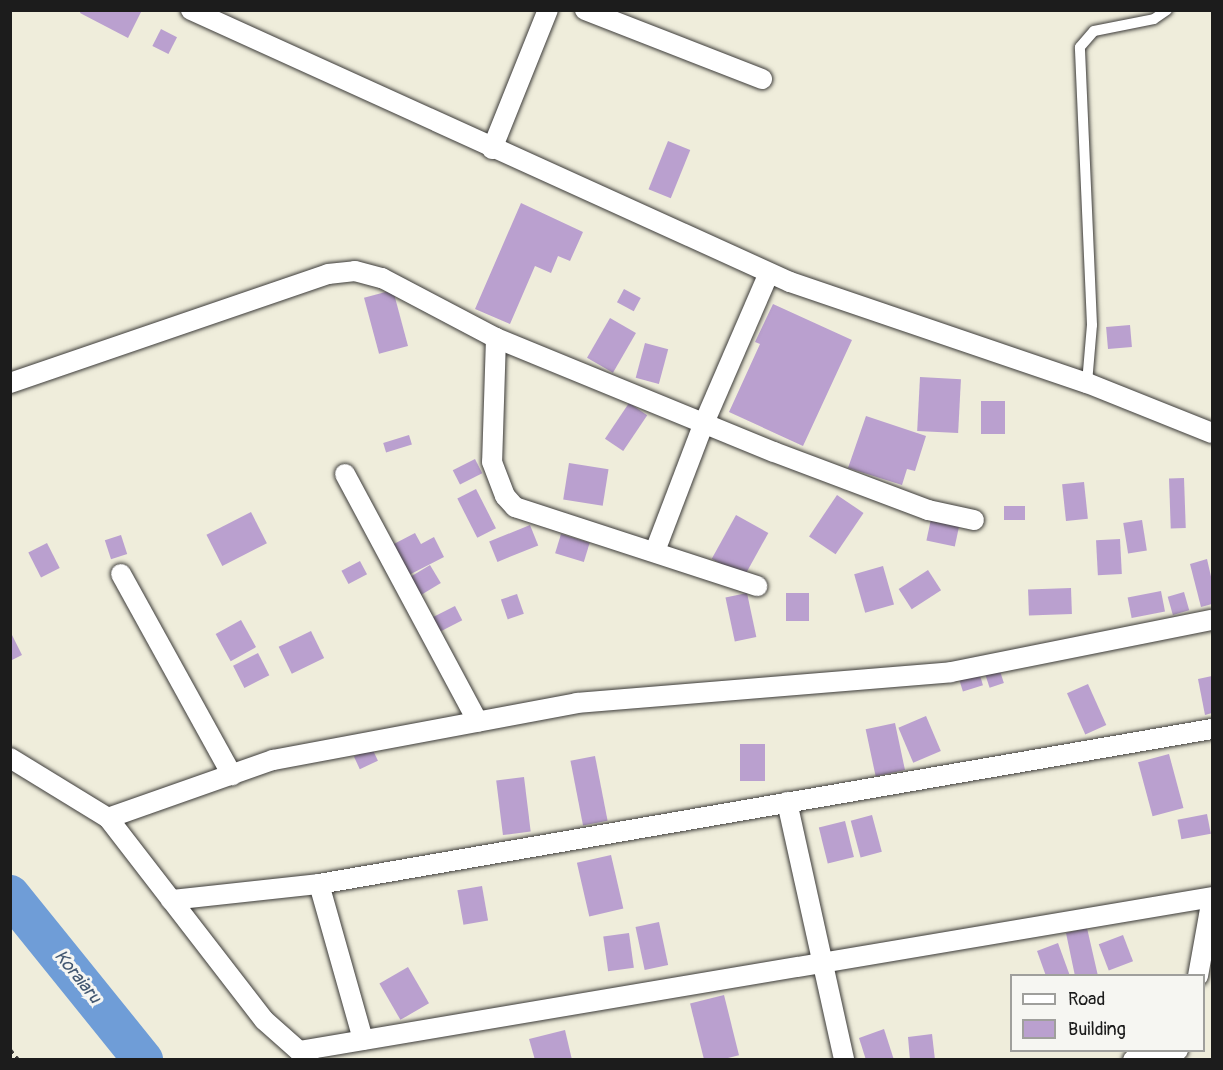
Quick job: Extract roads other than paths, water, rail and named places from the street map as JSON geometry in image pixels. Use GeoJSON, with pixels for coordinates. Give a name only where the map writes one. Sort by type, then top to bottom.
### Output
{"type":"FeatureCollection","features":[{"type":"Feature","properties":{"kind":"street"},"geometry":{"type":"LineString","coordinates":[[191,10],[492,149],[769,273],[1087,383],[1212,433]]}},
{"type":"Feature","properties":{"kind":"street"},"geometry":{"type":"LineString","coordinates":[[492,149],[548,10]]}},
{"type":"Feature","properties":{"kind":"street"},"geometry":{"type":"LineString","coordinates":[[585,10],[762,79]]}},
{"type":"Feature","properties":{"kind":"street"},"geometry":{"type":"LineString","coordinates":[[10,383],[328,274],[355,272],[382,278],[496,338],[704,423],[928,510],[974,520]]}},
{"type":"Feature","properties":{"kind":"street"},"geometry":{"type":"LineString","coordinates":[[655,551],[704,423],[769,273]]}},
{"type":"Feature","properties":{"kind":"street"},"geometry":{"type":"LineString","coordinates":[[496,338],[492,462],[505,496],[530,515],[655,551],[757,586]]}},
{"type":"Feature","properties":{"kind":"street"},"geometry":{"type":"LineString","coordinates":[[345,474],[478,722]]}},
{"type":"Feature","properties":{"kind":"street"},"geometry":{"type":"LineString","coordinates":[[121,574],[232,775]]}},
{"type":"Feature","properties":{"kind":"street"},"geometry":{"type":"LineString","coordinates":[[108,818],[273,760],[577,704],[951,672],[1212,620]]}},
{"type":"Feature","properties":{"kind":"street"},"geometry":{"type":"LineString","coordinates":[[171,900],[320,884],[1212,729]]}},
{"type":"Feature","properties":{"kind":"street"},"geometry":{"type":"LineString","coordinates":[[10,758],[108,818],[264,1020],[304,1055],[363,1040],[1212,897],[1198,974]]}},
{"type":"Feature","properties":{"kind":"street"},"geometry":{"type":"LineString","coordinates":[[787,802],[844,1059]]}},
{"type":"Feature","properties":{"kind":"street"},"geometry":{"type":"LineString","coordinates":[[320,884],[363,1040]]}},
{"type":"Feature","properties":{"kind":"street"},"geometry":{"type":"LineString","coordinates":[[1133,1059],[1168,1052]]}},
{"type":"Feature","properties":{"kind":"lane"},"geometry":{"type":"LineString","coordinates":[[1087,383],[1092,325],[1080,47],[1094,31],[1154,19],[1167,10]]}},
{"type":"Feature","properties":{"kind":"waterway","name":"Koraiaru"},"geometry":{"type":"LineString","coordinates":[[10,895],[143,1060]]}}]}
